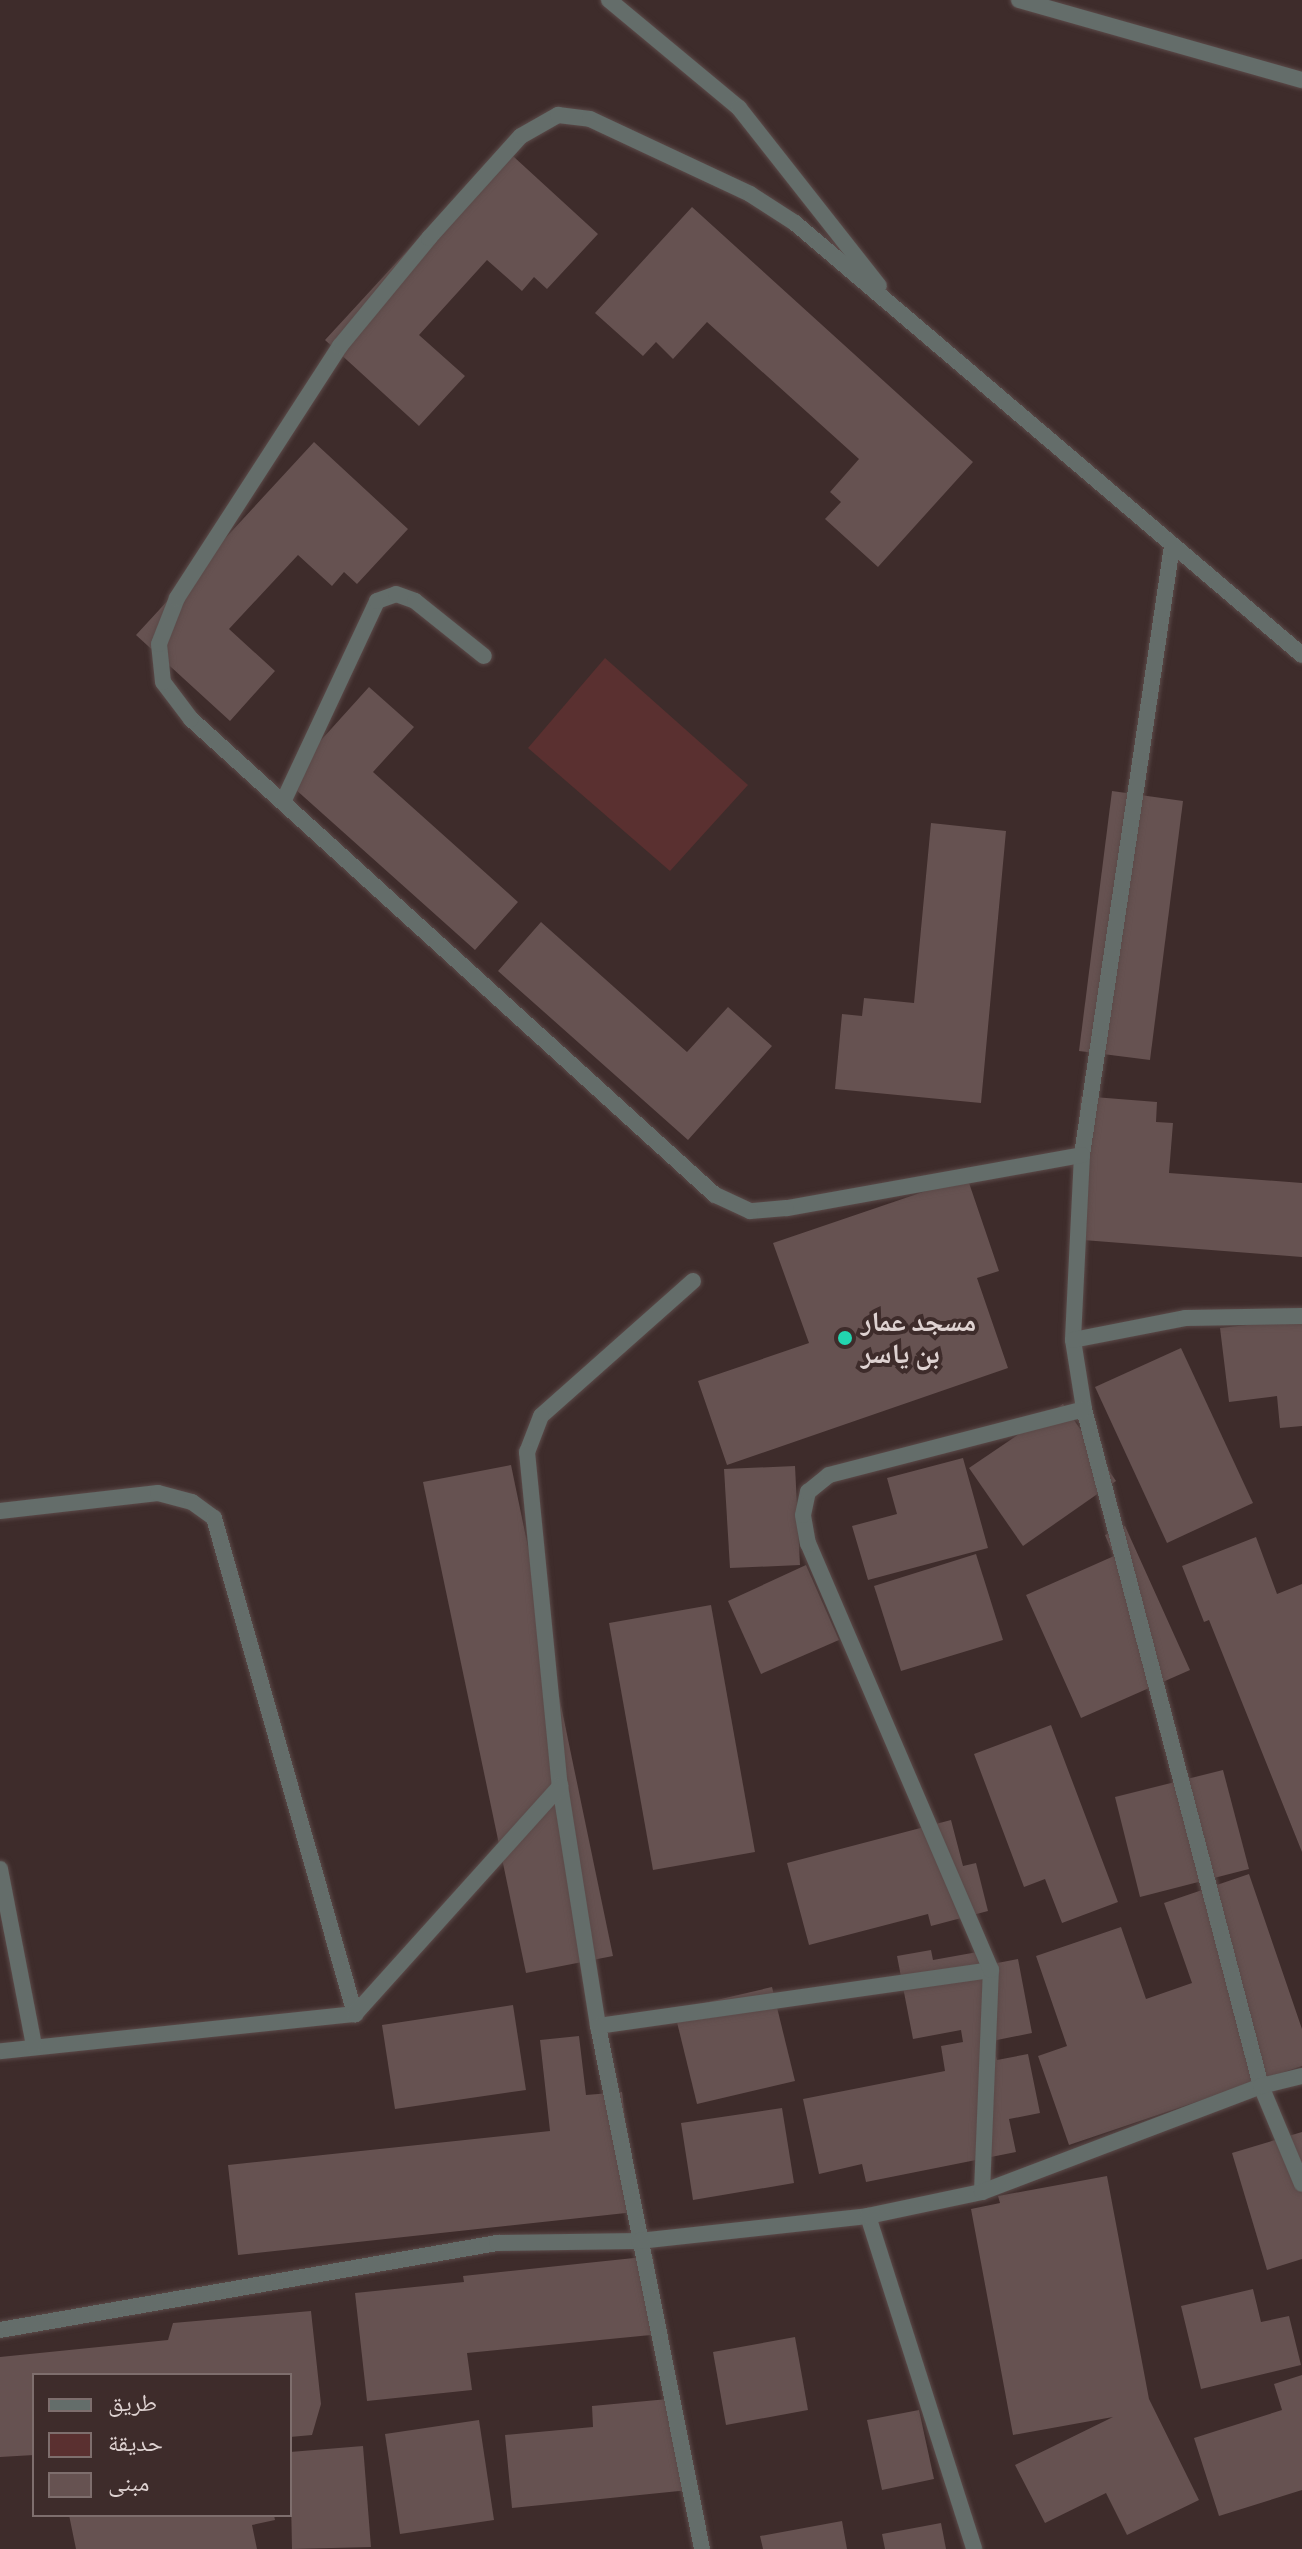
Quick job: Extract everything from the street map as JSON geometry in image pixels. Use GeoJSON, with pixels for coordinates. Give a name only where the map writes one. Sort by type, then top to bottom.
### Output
{"type":"FeatureCollection","features":[{"type":"Feature","properties":{"kind":"street"},"geometry":{"type":"LineString","coordinates":[[609,0],[739,108],[899,312]]}},
{"type":"Feature","properties":{"kind":"street"},"geometry":{"type":"LineString","coordinates":[[1019,0],[1302,80]]}},
{"type":"Feature","properties":{"kind":"street"},"geometry":{"type":"LineString","coordinates":[[1082,1155],[750,1211],[715,1195],[191,719],[163,682],[159,644],[177,598],[340,346],[429,238],[521,136],[558,115],[590,119],[750,194],[795,223],[1302,655]]}},
{"type":"Feature","properties":{"kind":"street"},"geometry":{"type":"LineString","coordinates":[[1172,546],[1082,1155],[1073,1340],[1084,1409],[1261,2086],[1302,2184]]}},
{"type":"Feature","properties":{"kind":"street"},"geometry":{"type":"LineString","coordinates":[[283,802],[377,601],[396,594],[415,601],[484,656]]}},
{"type":"Feature","properties":{"kind":"street"},"geometry":{"type":"LineString","coordinates":[[693,1281],[541,1416],[527,1452],[560,1786],[598,2026],[702,2549]]}},
{"type":"Feature","properties":{"kind":"street"},"geometry":{"type":"LineString","coordinates":[[1073,1340],[1185,1318],[1302,1316]]}},
{"type":"Feature","properties":{"kind":"street"},"geometry":{"type":"LineString","coordinates":[[982,2192],[991,1970],[808,1544],[803,1515],[808,1492],[829,1475],[1084,1409]]}},
{"type":"Feature","properties":{"kind":"street"},"geometry":{"type":"LineString","coordinates":[[0,1511],[158,1493],[192,1502],[214,1518],[355,2014]]}},
{"type":"Feature","properties":{"kind":"street"},"geometry":{"type":"LineString","coordinates":[[0,2051],[34,2045],[355,2014],[560,1786]]}},
{"type":"Feature","properties":{"kind":"street"},"geometry":{"type":"LineString","coordinates":[[0,1869],[34,2045]]}},
{"type":"Feature","properties":{"kind":"street"},"geometry":{"type":"LineString","coordinates":[[598,2026],[991,1970]]}},
{"type":"Feature","properties":{"kind":"street"},"geometry":{"type":"LineString","coordinates":[[0,2330],[497,2243],[639,2241],[868,2216],[982,2192],[1261,2086],[1302,2076]]}},
{"type":"Feature","properties":{"kind":"street"},"geometry":{"type":"LineString","coordinates":[[868,2216],[974,2549]]}},
{"type":"Feature","properties":{"kind":"green space"},"geometry":{"type":"Polygon","coordinates":[[[605,658],[748,785],[670,871],[528,748],[605,658]]]}},
{"type":"Feature","properties":{"kind":"building"},"geometry":{"type":"Polygon","coordinates":[[[503,147],[598,234],[547,289],[534,277],[522,291],[487,260],[419,335],[465,376],[419,426],[325,340],[503,147]]]}},
{"type":"Feature","properties":{"kind":"building"},"geometry":{"type":"Polygon","coordinates":[[[692,207],[973,462],[878,567],[825,519],[841,502],[830,492],[859,459],[707,322],[673,359],[656,342],[643,356],[595,313],[692,207]]]}},
{"type":"Feature","properties":{"kind":"building"},"geometry":{"type":"Polygon","coordinates":[[[314,442],[408,529],[357,584],[344,572],[332,586],[298,555],[229,629],[275,671],[230,721],[136,635],[314,442]]]}},
{"type":"Feature","properties":{"kind":"building"},"geometry":{"type":"Polygon","coordinates":[[[369,687],[414,727],[373,772],[518,902],[475,950],[285,780],[369,687]]]}},
{"type":"Feature","properties":{"kind":"building"},"geometry":{"type":"Polygon","coordinates":[[[1112,791],[1183,801],[1150,1060],[1079,1051],[1112,791]]]}},
{"type":"Feature","properties":{"kind":"building"},"geometry":{"type":"Polygon","coordinates":[[[931,823],[1006,831],[981,1103],[835,1089],[842,1014],[862,1016],[864,998],[914,1003],[931,823]]]}},
{"type":"Feature","properties":{"kind":"building"},"geometry":{"type":"Polygon","coordinates":[[[541,922],[687,1052],[728,1007],[772,1046],[688,1140],[498,971],[541,922]]]}},
{"type":"Feature","properties":{"kind":"building"},"geometry":{"type":"Polygon","coordinates":[[[1081,1096],[1157,1102],[1156,1122],[1173,1123],[1169,1173],[1302,1183],[1302,1257],[1070,1239],[1081,1096]]]}},
{"type":"Feature","properties":{"kind":"building"},"geometry":{"type":"Polygon","coordinates":[[[967,1177],[999,1271],[977,1278],[1008,1368],[727,1465],[698,1381],[809,1343],[773,1243],[967,1177]]]}},
{"type":"Feature","properties":{"kind":"building"},"geometry":{"type":"Polygon","coordinates":[[[1302,1319],[1302,1426],[1280,1428],[1277,1396],[1229,1402],[1220,1328],[1302,1319]]]}},
{"type":"Feature","properties":{"kind":"building"},"geometry":{"type":"Polygon","coordinates":[[[1181,1348],[1253,1503],[1167,1543],[1095,1387],[1181,1348]]]}},
{"type":"Feature","properties":{"kind":"building"},"geometry":{"type":"Polygon","coordinates":[[[1063,1404],[1116,1481],[1023,1546],[969,1468],[1063,1404]]]}},
{"type":"Feature","properties":{"kind":"building"},"geometry":{"type":"Polygon","coordinates":[[[963,1458],[988,1548],[868,1580],[852,1526],[897,1514],[887,1478],[963,1458]]]}},
{"type":"Feature","properties":{"kind":"building"},"geometry":{"type":"Polygon","coordinates":[[[511,1465],[613,1956],[526,1973],[423,1482],[511,1465]]]}},
{"type":"Feature","properties":{"kind":"building"},"geometry":{"type":"Polygon","coordinates":[[[795,1466],[800,1565],[730,1568],[724,1469],[795,1466]]]}},
{"type":"Feature","properties":{"kind":"building"},"geometry":{"type":"Polygon","coordinates":[[[1125,1526],[1190,1670],[1081,1718],[1026,1595],[1114,1556],[1105,1535],[1125,1526]]]}},
{"type":"Feature","properties":{"kind":"building"},"geometry":{"type":"Polygon","coordinates":[[[1256,1537],[1277,1594],[1302,1584],[1302,1852],[1209,1620],[1204,1622],[1182,1566],[1256,1537]]]}},
{"type":"Feature","properties":{"kind":"building"},"geometry":{"type":"Polygon","coordinates":[[[976,1554],[1003,1640],[901,1671],[874,1586],[976,1554]]]}},
{"type":"Feature","properties":{"kind":"building"},"geometry":{"type":"Polygon","coordinates":[[[806,1565],[839,1640],[761,1674],[728,1601],[806,1565]]]}},
{"type":"Feature","properties":{"kind":"building"},"geometry":{"type":"Polygon","coordinates":[[[711,1605],[755,1852],[653,1870],[609,1623],[711,1605]]]}},
{"type":"Feature","properties":{"kind":"building"},"geometry":{"type":"Polygon","coordinates":[[[1051,1725],[1118,1902],[1062,1923],[1045,1879],[1024,1887],[974,1754],[1051,1725]]]}},
{"type":"Feature","properties":{"kind":"building"},"geometry":{"type":"Polygon","coordinates":[[[1223,1770],[1249,1869],[1140,1897],[1115,1797],[1223,1770]]]}},
{"type":"Feature","properties":{"kind":"building"},"geometry":{"type":"Polygon","coordinates":[[[951,1820],[963,1866],[976,1863],[988,1911],[931,1926],[928,1914],[809,1945],[787,1863],[951,1820]]]}},
{"type":"Feature","properties":{"kind":"building"},"geometry":{"type":"Polygon","coordinates":[[[1249,1874],[1302,2029],[1302,2066],[1069,2145],[1038,2056],[1067,2046],[1036,1956],[1121,1927],[1146,1999],[1192,1983],[1164,1903],[1249,1874]]]}},
{"type":"Feature","properties":{"kind":"building"},"geometry":{"type":"Polygon","coordinates":[[[931,1950],[933,1960],[983,1951],[987,1965],[1018,1959],[1032,2033],[992,2041],[997,2060],[1028,2054],[1040,2113],[1009,2119],[1016,2152],[866,2182],[862,2164],[819,2174],[803,2099],[945,2071],[941,2046],[963,2042],[961,2030],[913,2039],[897,1956],[931,1950]]]}},
{"type":"Feature","properties":{"kind":"building"},"geometry":{"type":"Polygon","coordinates":[[[772,1987],[795,2081],[697,2104],[674,2010],[772,1987]]]}},
{"type":"Feature","properties":{"kind":"building"},"geometry":{"type":"Polygon","coordinates":[[[513,2005],[526,2090],[395,2109],[382,2025],[513,2005]]]}},
{"type":"Feature","properties":{"kind":"building"},"geometry":{"type":"Polygon","coordinates":[[[579,2036],[586,2095],[622,2092],[635,2212],[238,2255],[228,2165],[550,2131],[540,2040],[579,2036]]]}},
{"type":"Feature","properties":{"kind":"building"},"geometry":{"type":"Polygon","coordinates":[[[782,2108],[794,2183],[693,2200],[681,2123],[782,2108]]]}},
{"type":"Feature","properties":{"kind":"building"},"geometry":{"type":"Polygon","coordinates":[[[1302,2132],[1302,2259],[1267,2270],[1232,2153],[1302,2132]]]}},
{"type":"Feature","properties":{"kind":"building"},"geometry":{"type":"Polygon","coordinates":[[[1107,2176],[1149,2399],[1199,2500],[1127,2535],[1106,2493],[1045,2523],[1015,2465],[1113,2417],[1013,2435],[971,2209],[1000,2203],[998,2196],[1107,2176]]]}},
{"type":"Feature","properties":{"kind":"building"},"geometry":{"type":"Polygon","coordinates":[[[653,2256],[661,2334],[467,2353],[472,2390],[367,2401],[355,2293],[464,2282],[463,2276],[653,2256]]]}},
{"type":"Feature","properties":{"kind":"building"},"geometry":{"type":"Polygon","coordinates":[[[1253,2289],[1261,2322],[1289,2316],[1301,2365],[1201,2389],[1181,2306],[1253,2289]]]}},
{"type":"Feature","properties":{"kind":"building"},"geometry":{"type":"Polygon","coordinates":[[[311,2311],[321,2404],[312,2435],[292,2437],[292,2373],[32,2373],[32,2455],[0,2457],[0,2357],[168,2340],[173,2323],[311,2311]]]}},
{"type":"Feature","properties":{"kind":"building"},"geometry":{"type":"Polygon","coordinates":[[[795,2337],[808,2410],[726,2425],[713,2352],[795,2337]]]}},
{"type":"Feature","properties":{"kind":"building"},"geometry":{"type":"Polygon","coordinates":[[[1302,2375],[1302,2490],[1219,2516],[1194,2438],[1282,2410],[1274,2384],[1302,2375]]]}},
{"type":"Feature","properties":{"kind":"building"},"geometry":{"type":"Polygon","coordinates":[[[679,2398],[689,2490],[512,2508],[505,2435],[593,2427],[592,2406],[679,2398]]]}},
{"type":"Feature","properties":{"kind":"building"},"geometry":{"type":"Polygon","coordinates":[[[919,2410],[934,2479],[882,2490],[867,2420],[919,2410]]]}},
{"type":"Feature","properties":{"kind":"building"},"geometry":{"type":"Polygon","coordinates":[[[479,2420],[494,2520],[400,2534],[385,2434],[479,2420]]]}},
{"type":"Feature","properties":{"kind":"building"},"geometry":{"type":"Polygon","coordinates":[[[363,2446],[371,2547],[292,2549],[292,2452],[363,2446]]]}},
{"type":"Feature","properties":{"kind":"building"},"geometry":{"type":"Polygon","coordinates":[[[69,2517],[274,2517],[275,2520],[252,2525],[257,2549],[76,2549],[69,2517]]]}},
{"type":"Feature","properties":{"kind":"building"},"geometry":{"type":"Polygon","coordinates":[[[842,2521],[847,2549],[763,2549],[760,2536],[842,2521]]]}},
{"type":"Feature","properties":{"kind":"building"},"geometry":{"type":"Polygon","coordinates":[[[941,2523],[946,2549],[885,2549],[882,2534],[941,2523]]]}},
{"type":"Feature","properties":{"kind":"place","name":"مسجد عمار بن ياسر"},"geometry":{"type":"Point","coordinates":[845,1338]}}]}
